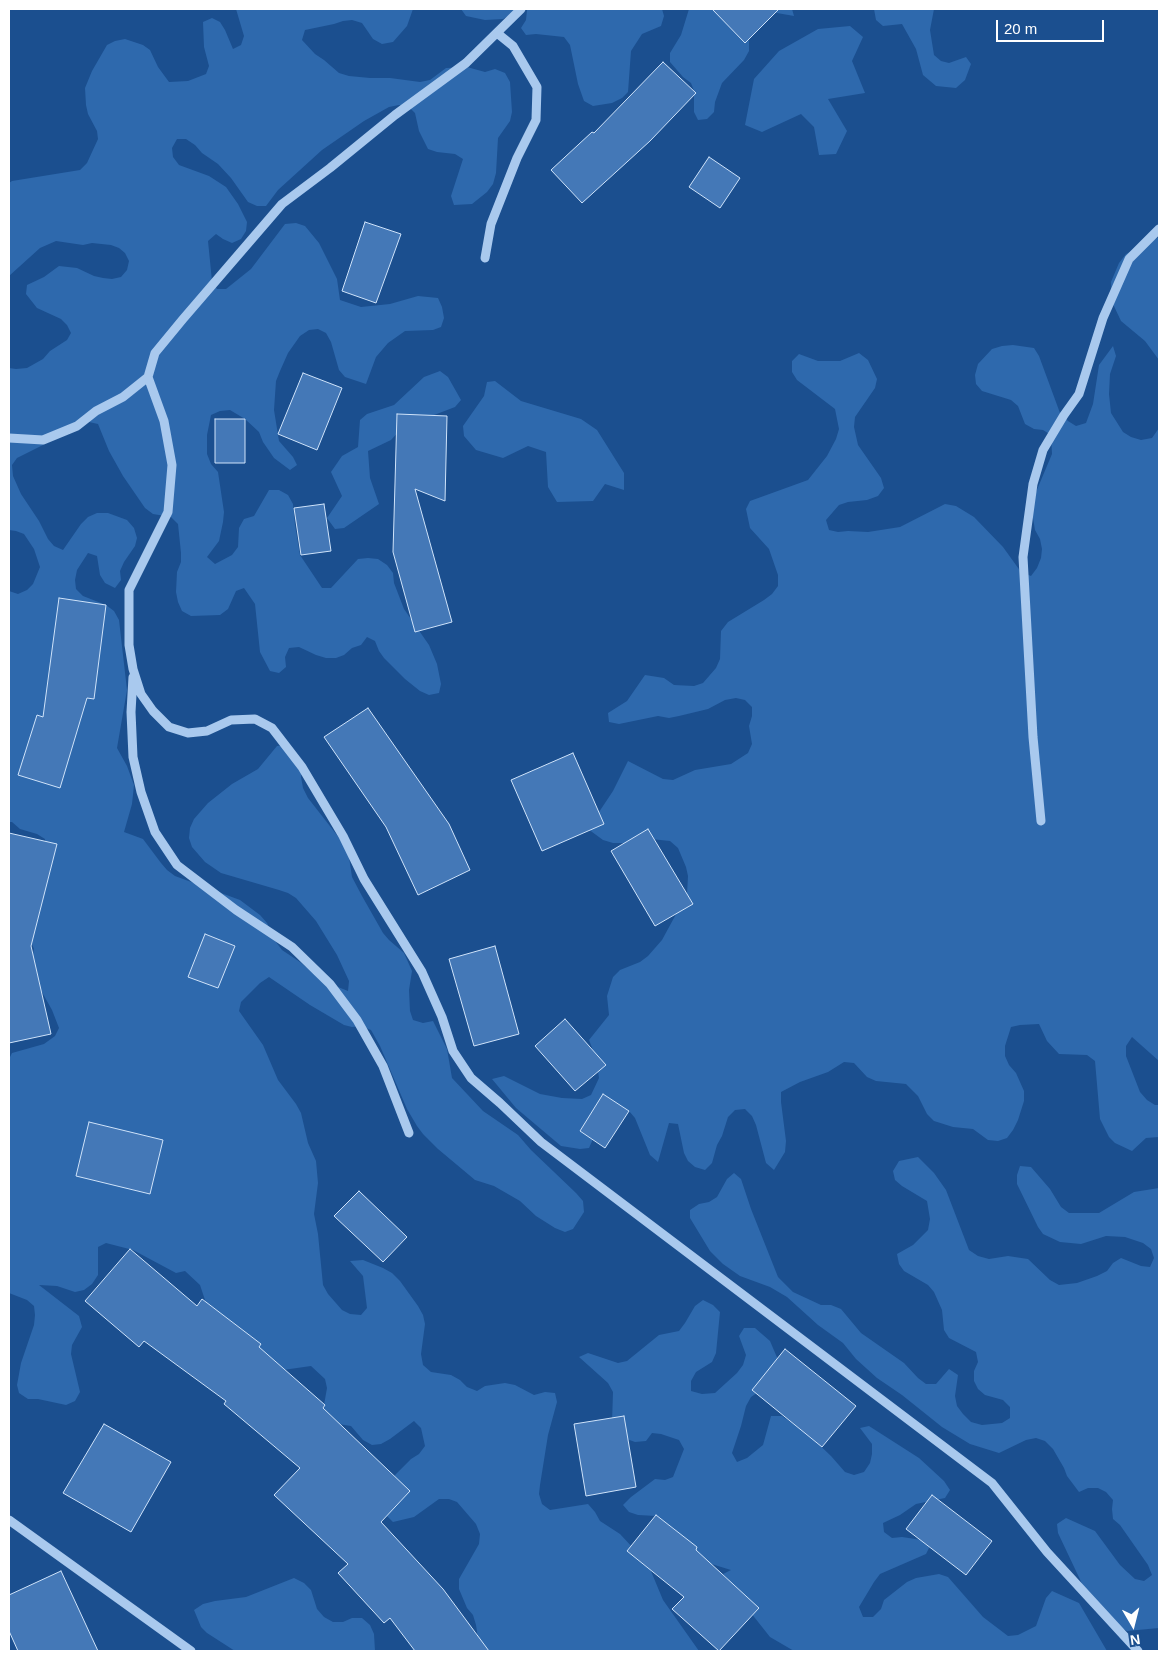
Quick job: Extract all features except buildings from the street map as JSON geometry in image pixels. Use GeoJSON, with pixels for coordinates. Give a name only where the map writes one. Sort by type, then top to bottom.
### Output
{"type":"FeatureCollection","features":[{"type":"Feature","properties":{"kind":"street"},"geometry":{"type":"LineString","coordinates":[[522,9],[466,63],[395,115],[282,204],[155,352],[148,377],[164,421],[172,465],[168,512],[129,590],[129,645],[133,670],[141,694],[153,711],[169,726],[188,733],[207,731],[230,720],[255,719],[272,728],[302,767],[343,836],[364,879],[422,972],[442,1017],[453,1051],[471,1078],[541,1142],[992,1482],[1047,1552],[1138,1651]]}},
{"type":"Feature","properties":{"kind":"street"},"geometry":{"type":"LineString","coordinates":[[485,258],[491,224],[517,158],[536,120],[537,87],[513,46],[497,33]]}},
{"type":"Feature","properties":{"kind":"street"},"geometry":{"type":"LineString","coordinates":[[1042,821],[1033,737],[1023,557],[1032,484],[1043,450],[1079,394],[1103,318],[1129,259],[1159,229]]}},
{"type":"Feature","properties":{"kind":"street"},"geometry":{"type":"LineString","coordinates":[[9,438],[43,440],[77,426],[96,412],[123,397],[148,377]]}},
{"type":"Feature","properties":{"kind":"street"},"geometry":{"type":"LineString","coordinates":[[133,670],[131,712],[133,757],[141,792],[155,832],[177,865],[236,910],[292,947],[330,984],[358,1020],[383,1066],[409,1132]]}},
{"type":"Feature","properties":{"kind":"street"},"geometry":{"type":"LineString","coordinates":[[9,1520],[191,1651]]}},
{"type":"Feature","properties":{"kind":"shaded area"},"geometry":{"type":"Polygon","coordinates":[[[236,9],[413,9],[407,26],[393,42],[382,44],[373,39],[362,23],[352,20],[305,30],[302,40],[315,54],[339,73],[349,76],[420,82],[430,80],[446,68],[467,67],[485,72],[495,69],[505,73],[510,82],[512,112],[510,121],[498,138],[496,173],[493,184],[487,192],[472,204],[454,205],[451,196],[463,159],[455,154],[428,149],[419,131],[415,113],[408,106],[389,107],[364,121],[322,150],[278,190],[266,206],[257,206],[248,202],[231,178],[218,164],[186,139],[177,139],[172,148],[173,157],[179,165],[209,176],[226,187],[238,204],[247,222],[246,231],[241,239],[232,243],[216,234],[208,241],[212,281],[217,289],[226,289],[251,269],[285,224],[296,223],[305,226],[319,243],[337,279],[340,300],[361,307],[390,304],[418,296],[438,298],[444,318],[441,327],[433,330],[405,331],[388,343],[376,357],[366,384],[345,377],[339,370],[331,342],[326,333],[318,329],[309,330],[300,336],[288,353],[276,381],[274,410],[279,441],[293,457],[297,465],[290,470],[274,458],[263,442],[259,432],[245,419],[230,410],[220,411],[211,415],[207,435],[207,454],[211,464],[218,472],[224,512],[219,541],[207,557],[215,564],[232,555],[238,547],[239,528],[244,519],[254,516],[269,490],[279,490],[288,495],[293,504],[300,555],[322,588],[331,588],[358,559],[378,559],[387,565],[393,573],[394,583],[404,609],[429,645],[437,664],[441,684],[439,693],[429,695],[420,691],[384,658],[375,641],[367,637],[361,645],[336,658],[326,658],[299,647],[289,648],[285,657],[286,667],[279,673],[270,671],[260,652],[255,604],[244,588],[236,591],[228,609],[220,615],[191,616],[182,611],[176,592],[177,572],[181,562],[178,524],[171,517],[153,514],[145,508],[123,476],[109,451],[98,424],[89,422],[49,436],[43,445],[17,458],[12,465],[13,476],[21,494],[39,521],[48,539],[54,546],[63,550],[81,524],[88,517],[97,513],[108,513],[127,520],[134,528],[137,538],[135,546],[124,562],[120,571],[121,580],[115,588],[105,583],[100,575],[97,556],[88,553],[77,570],[75,580],[76,589],[83,596],[106,605],[114,611],[119,620],[127,690],[117,748],[127,766],[134,785],[132,804],[124,832],[143,839],[167,870],[175,876],[240,900],[260,915],[267,923],[282,950],[323,981],[348,991],[349,981],[337,955],[316,921],[296,898],[288,893],[221,873],[205,862],[192,847],[189,838],[190,828],[194,819],[208,803],[232,784],[258,769],[277,746],[286,745],[302,767],[303,788],[308,798],[340,839],[349,857],[352,877],[362,896],[383,933],[404,953],[412,971],[409,990],[410,1011],[413,1020],[423,1023],[433,1021],[447,1049],[452,1078],[483,1111],[518,1135],[583,1201],[584,1212],[573,1229],[565,1232],[536,1216],[520,1201],[494,1186],[475,1180],[438,1149],[417,1126],[407,1109],[380,1046],[371,1030],[361,1026],[352,1027],[344,1025],[269,977],[260,983],[241,1002],[239,1011],[263,1045],[278,1080],[301,1113],[308,1143],[316,1161],[318,1183],[314,1214],[323,1285],[328,1294],[342,1310],[350,1314],[361,1315],[367,1308],[363,1276],[350,1261],[363,1260],[383,1268],[400,1281],[423,1315],[425,1324],[421,1354],[423,1365],[431,1372],[451,1375],[467,1387],[477,1391],[485,1386],[505,1383],[515,1385],[534,1395],[545,1392],[555,1393],[557,1402],[548,1435],[540,1485],[539,1494],[542,1504],[550,1510],[588,1504],[600,1521],[620,1534],[648,1564],[663,1600],[699,1651],[479,1651],[473,1615],[467,1608],[459,1589],[459,1579],[479,1544],[480,1534],[476,1524],[457,1502],[449,1499],[439,1499],[414,1517],[393,1522],[386,1515],[386,1486],[425,1446],[421,1428],[414,1421],[390,1439],[381,1444],[372,1445],[363,1440],[351,1426],[331,1423],[325,1415],[324,1405],[327,1388],[325,1379],[311,1366],[283,1370],[206,1303],[200,1285],[185,1271],[176,1273],[133,1250],[106,1243],[98,1247],[98,1275],[92,1284],[84,1290],[75,1292],[57,1286],[39,1285],[79,1316],[82,1327],[72,1345],[71,1354],[80,1392],[75,1401],[66,1405],[38,1399],[28,1399],[19,1393],[17,1385],[21,1363],[34,1325],[35,1315],[34,1306],[27,1300],[9,1293],[9,1059],[12,1053],[44,1044],[55,1036],[59,1028],[52,1010],[38,985],[32,958],[34,949],[31,942],[46,848],[45,839],[37,834],[20,829],[12,822],[9,822],[9,591],[18,594],[27,590],[33,584],[40,567],[34,549],[24,534],[9,530],[9,368],[27,368],[43,359],[50,351],[67,340],[71,333],[61,319],[37,308],[26,294],[27,285],[44,277],[59,266],[77,268],[103,278],[121,277],[127,270],[129,261],[125,253],[111,245],[92,243],[83,245],[56,241],[40,248],[9,276],[9,183],[80,170],[87,163],[98,139],[97,131],[88,114],[85,88],[92,71],[107,45],[125,39],[143,45],[150,50],[158,67],[169,82],[188,81],[206,74],[209,66],[204,47],[203,22],[212,18],[220,22],[233,49],[241,45],[244,36],[236,9]]]}},
{"type":"Feature","properties":{"kind":"shaded area"},"geometry":{"type":"Polygon","coordinates":[[[461,9],[516,9],[503,19],[485,20],[466,16],[461,9]]]}},
{"type":"Feature","properties":{"kind":"shaded area"},"geometry":{"type":"Polygon","coordinates":[[[523,9],[662,9],[664,16],[661,26],[642,34],[631,51],[628,92],[622,98],[612,103],[593,106],[584,101],[578,84],[570,45],[564,37],[536,34],[526,35],[521,28],[526,20],[527,10],[523,9]]]}},
{"type":"Feature","properties":{"kind":"shaded area"},"geometry":{"type":"Polygon","coordinates":[[[689,9],[731,9],[736,27],[749,41],[749,51],[744,60],[722,83],[715,102],[714,112],[707,119],[698,120],[694,112],[694,91],[691,83],[670,62],[670,53],[681,35],[689,9]]]}},
{"type":"Feature","properties":{"kind":"shaded area"},"geometry":{"type":"Polygon","coordinates":[[[763,9],[792,9],[794,16],[777,13],[763,9]]]}},
{"type":"Feature","properties":{"kind":"shaded area"},"geometry":{"type":"Polygon","coordinates":[[[874,9],[934,9],[930,30],[934,55],[941,61],[949,63],[966,57],[971,64],[965,80],[956,88],[936,86],[923,75],[916,49],[902,24],[883,26],[876,20],[874,9]]]}},
{"type":"Feature","properties":{"kind":"shaded area"},"geometry":{"type":"Polygon","coordinates":[[[850,26],[863,37],[852,61],[865,93],[828,99],[847,131],[836,154],[819,155],[814,127],[801,114],[762,132],[745,125],[754,79],[779,51],[818,29],[850,26]]]}},
{"type":"Feature","properties":{"kind":"shaded area"},"geometry":{"type":"Polygon","coordinates":[[[1159,237],[1159,360],[1145,341],[1121,321],[1112,302],[1111,282],[1119,263],[1126,254],[1159,237]]]}},
{"type":"Feature","properties":{"kind":"shaded area"},"geometry":{"type":"Polygon","coordinates":[[[1013,345],[1034,348],[1039,356],[1060,413],[1076,426],[1086,423],[1093,404],[1099,365],[1113,346],[1116,356],[1110,374],[1109,394],[1111,413],[1123,432],[1131,437],[1141,440],[1152,438],[1159,428],[1159,1061],[1132,1037],[1126,1046],[1126,1056],[1140,1092],[1147,1100],[1155,1105],[1159,1105],[1159,1137],[1146,1138],[1132,1151],[1115,1143],[1109,1137],[1100,1119],[1095,1061],[1087,1055],[1059,1054],[1047,1041],[1039,1024],[1011,1027],[1005,1046],[1005,1056],[1009,1065],[1016,1073],[1024,1091],[1024,1101],[1013,1130],[1007,1138],[998,1141],[988,1140],[973,1129],[953,1127],[934,1121],[927,1114],[918,1096],[906,1084],[876,1081],[867,1077],[854,1063],[844,1062],[828,1072],[800,1082],[781,1092],[786,1141],[785,1152],[774,1170],[766,1163],[756,1125],[752,1116],[745,1109],[735,1110],[728,1117],[712,1163],[705,1170],[695,1167],[688,1161],[684,1153],[678,1124],[669,1123],[658,1162],[650,1155],[635,1118],[620,1105],[593,1139],[589,1148],[580,1149],[561,1146],[516,1108],[492,1079],[504,1076],[540,1094],[562,1098],[582,1099],[591,1095],[599,1078],[596,1058],[589,1040],[609,1015],[607,996],[613,977],[620,970],[640,962],[648,956],[662,940],[687,894],[688,876],[678,848],[670,841],[651,839],[632,843],[613,843],[603,840],[588,829],[590,819],[599,812],[613,791],[628,761],[663,779],[673,780],[695,770],[731,764],[748,753],[752,744],[749,726],[752,707],[745,700],[736,698],[725,700],[708,709],[679,716],[669,718],[658,716],[619,724],[609,722],[608,713],[627,701],[645,675],[664,678],[674,685],[694,686],[703,683],[716,668],[720,659],[721,631],[728,622],[764,600],[778,586],[778,575],[769,549],[750,528],[746,509],[750,501],[808,480],[827,456],[839,429],[835,409],[797,380],[792,372],[792,361],[799,354],[818,361],[840,361],[859,353],[868,360],[877,379],[875,388],[855,417],[854,427],[858,445],[881,478],[884,488],[878,496],[839,505],[826,520],[829,530],[838,532],[868,532],[900,527],[945,504],[956,506],[974,517],[1003,547],[1021,572],[1031,576],[1037,568],[1042,549],[1040,539],[1035,530],[1032,512],[1036,492],[1052,454],[1051,435],[1025,424],[1018,406],[1011,400],[982,391],[976,384],[975,375],[978,364],[992,349],[1013,345]]]}},
{"type":"Feature","properties":{"kind":"shaded area"},"geometry":{"type":"Polygon","coordinates":[[[440,371],[448,377],[461,400],[455,407],[403,427],[391,440],[368,451],[370,478],[379,504],[344,528],[335,529],[327,518],[342,496],[331,472],[342,456],[358,447],[360,420],[367,414],[394,405],[424,377],[440,371]]]}},
{"type":"Feature","properties":{"kind":"shaded area"},"geometry":{"type":"Polygon","coordinates":[[[495,381],[521,401],[581,419],[597,430],[624,473],[624,490],[605,484],[593,501],[557,502],[548,487],[546,452],[528,446],[503,458],[476,450],[464,436],[463,426],[484,396],[487,382],[495,381]]]}},
{"type":"Feature","properties":{"kind":"shaded area"},"geometry":{"type":"Polygon","coordinates":[[[918,1157],[934,1173],[946,1190],[969,1250],[978,1256],[989,1259],[1008,1256],[1028,1259],[1050,1280],[1059,1285],[1077,1283],[1097,1276],[1107,1271],[1113,1263],[1121,1258],[1141,1266],[1150,1267],[1154,1258],[1151,1249],[1143,1243],[1125,1237],[1106,1236],[1081,1244],[1060,1242],[1043,1234],[1017,1184],[1020,1166],[1031,1167],[1050,1189],[1061,1207],[1069,1213],[1099,1213],[1134,1192],[1159,1188],[1159,1628],[1127,1631],[1093,1607],[1058,1533],[1057,1524],[1066,1518],[1095,1531],[1120,1565],[1135,1579],[1144,1581],[1152,1575],[1148,1565],[1120,1525],[1113,1519],[1113,1500],[1106,1492],[1098,1488],[1088,1488],[1079,1492],[1067,1476],[1053,1449],[1045,1441],[1036,1438],[1026,1440],[999,1453],[970,1444],[942,1427],[877,1378],[856,1359],[843,1343],[818,1325],[787,1297],[770,1287],[740,1276],[723,1264],[710,1251],[690,1218],[690,1210],[699,1204],[709,1202],[717,1197],[727,1179],[734,1173],[741,1179],[778,1277],[793,1292],[821,1305],[831,1305],[841,1309],[861,1333],[904,1363],[926,1384],[936,1384],[949,1369],[958,1375],[955,1396],[957,1406],[963,1414],[971,1422],[982,1425],[1002,1423],[1010,1418],[1010,1407],[1003,1400],[985,1395],[978,1389],[974,1381],[974,1371],[978,1362],[976,1352],[949,1338],[944,1330],[942,1310],[934,1292],[928,1285],[904,1271],[899,1264],[897,1254],[913,1245],[928,1230],[930,1219],[927,1201],[895,1180],[893,1171],[899,1161],[918,1157]]]}},
{"type":"Feature","properties":{"kind":"shaded area"},"geometry":{"type":"Polygon","coordinates":[[[703,1300],[713,1305],[720,1312],[716,1353],[712,1362],[696,1372],[691,1381],[691,1391],[702,1394],[715,1393],[737,1373],[743,1365],[746,1355],[739,1336],[744,1328],[755,1328],[770,1341],[782,1369],[779,1378],[751,1397],[746,1406],[732,1453],[737,1462],[747,1458],[763,1445],[771,1416],[782,1416],[809,1435],[845,1472],[854,1475],[864,1472],[870,1463],[872,1444],[860,1428],[869,1426],[919,1458],[944,1481],[950,1490],[945,1498],[916,1504],[900,1515],[883,1523],[884,1532],[892,1538],[902,1537],[922,1540],[930,1546],[926,1554],[880,1574],[859,1607],[863,1617],[873,1617],[881,1609],[884,1600],[907,1582],[916,1578],[939,1574],[948,1577],[983,1617],[1008,1636],[1018,1635],[1036,1626],[1046,1598],[1052,1591],[1079,1603],[1107,1651],[794,1651],[770,1637],[751,1613],[742,1595],[723,1574],[731,1570],[695,1559],[673,1528],[656,1516],[638,1515],[629,1512],[623,1505],[655,1479],[665,1480],[673,1477],[684,1449],[679,1440],[661,1434],[652,1433],[646,1441],[635,1442],[624,1438],[612,1423],[613,1392],[608,1383],[579,1357],[588,1353],[618,1363],[627,1361],[659,1335],[679,1331],[695,1306],[703,1300]]]}},
{"type":"Feature","properties":{"kind":"shaded area"},"geometry":{"type":"Polygon","coordinates":[[[294,1578],[304,1583],[311,1590],[317,1609],[324,1617],[333,1622],[362,1618],[370,1625],[374,1634],[375,1651],[235,1651],[201,1627],[194,1610],[203,1604],[246,1597],[294,1578]]]}}]}
